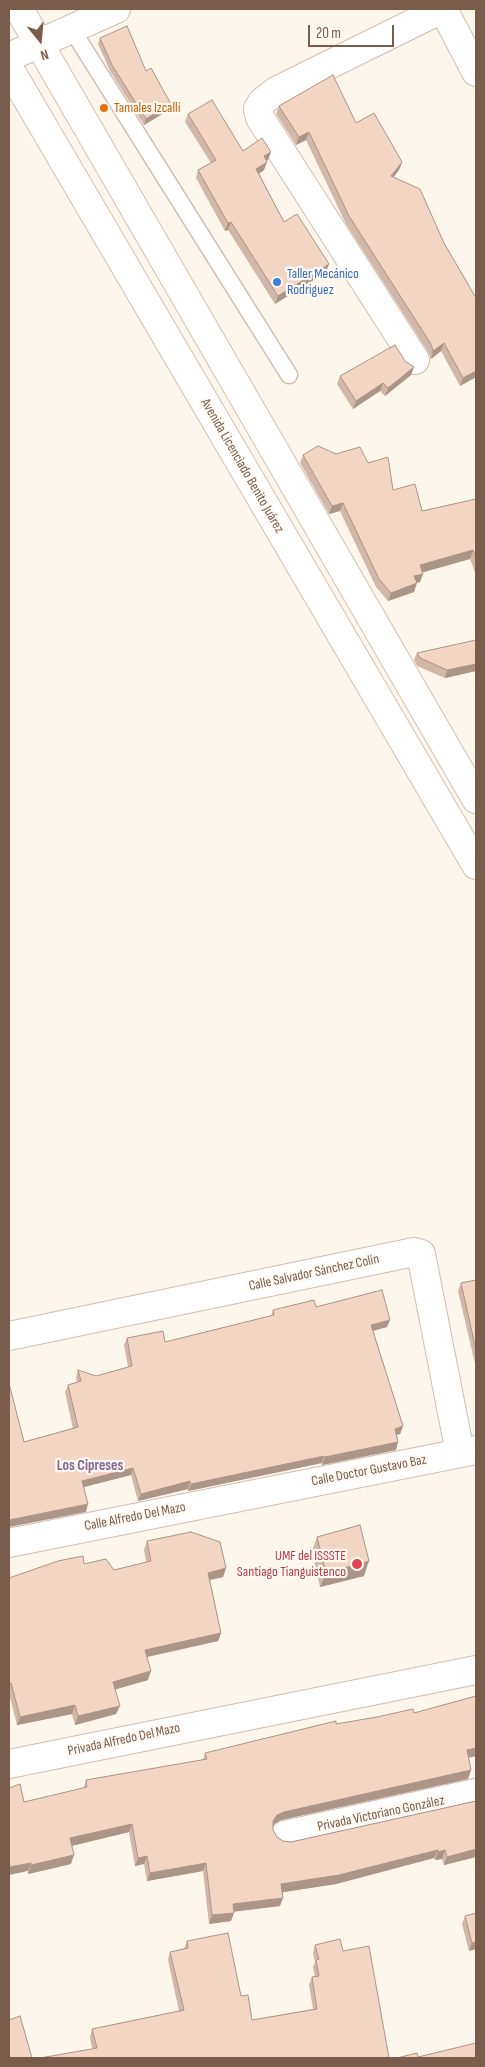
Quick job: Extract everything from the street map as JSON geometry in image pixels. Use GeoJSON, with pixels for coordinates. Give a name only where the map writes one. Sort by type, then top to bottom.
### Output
{"type":"FeatureCollection","features":[{"type":"Feature","properties":{"kind":"street"},"geometry":{"type":"LineString","coordinates":[[9,15],[19,9],[476,799]]}},
{"type":"Feature","properties":{"kind":"street"},"geometry":{"type":"LineString","coordinates":[[9,57],[38,42],[116,9]]}},
{"type":"Feature","properties":{"kind":"street"},"geometry":{"type":"LineString","coordinates":[[415,360],[260,118],[258,109],[262,102],[276,91],[442,9],[476,72]]}},
{"type":"Feature","properties":{"kind":"street","name":"Avenida Licenciado Benito Juárez"},"geometry":{"type":"LineString","coordinates":[[9,68],[476,865]]}},
{"type":"Feature","properties":{"kind":"street","name":"Calle Salvador Sánchez Colín"},"geometry":{"type":"LineString","coordinates":[[9,1336],[414,1252],[421,1254],[468,1451]]}},
{"type":"Feature","properties":{"kind":"street","name":"Calle Doctor Gustavo Baz"},"geometry":{"type":"LineString","coordinates":[[262,1492],[468,1451]]}},
{"type":"Feature","properties":{"kind":"street","name":"Calle Alfredo Del Mazo"},"geometry":{"type":"LineString","coordinates":[[9,1543],[262,1492]]}},
{"type":"Feature","properties":{"kind":"street","name":"Privada Alfredo Del Mazo"},"geometry":{"type":"LineString","coordinates":[[9,1764],[476,1670]]}},
{"type":"Feature","properties":{"kind":"street","name":"Privada Victoriano González"},"geometry":{"type":"LineString","coordinates":[[285,1836],[476,1793]]}},
{"type":"Feature","properties":{"kind":"lane"},"geometry":{"type":"LineString","coordinates":[[71,28],[289,375]]}},
{"type":"Feature","properties":{"kind":"building"},"geometry":{"type":"Polygon","coordinates":[[[127,26],[146,71],[151,68],[171,104],[146,119],[112,65],[100,38],[127,26]]]}},
{"type":"Feature","properties":{"kind":"building"},"geometry":{"type":"Polygon","coordinates":[[[333,75],[356,123],[374,113],[402,162],[391,176],[420,189],[444,243],[476,298],[476,371],[463,378],[444,343],[433,351],[431,344],[349,216],[309,132],[299,137],[279,106],[333,75]]]}},
{"type":"Feature","properties":{"kind":"building"},"geometry":{"type":"Polygon","coordinates":[[[212,100],[243,151],[262,138],[271,152],[264,156],[267,162],[256,169],[284,222],[297,214],[329,264],[278,296],[231,222],[228,223],[198,170],[216,160],[188,114],[212,100]]]}},
{"type":"Feature","properties":{"kind":"building"},"geometry":{"type":"Polygon","coordinates":[[[395,345],[405,361],[414,367],[388,388],[383,383],[356,401],[340,376],[395,345]]]}},
{"type":"Feature","properties":{"kind":"building"},"geometry":{"type":"Polygon","coordinates":[[[318,446],[336,454],[360,447],[368,463],[388,457],[393,490],[415,484],[422,511],[476,499],[476,558],[473,550],[420,565],[423,574],[414,576],[417,583],[391,593],[379,579],[343,503],[332,506],[303,455],[318,446]]]}},
{"type":"Feature","properties":{"kind":"building"},"geometry":{"type":"Polygon","coordinates":[[[476,640],[476,664],[447,670],[420,658],[417,653],[476,640]]]}},
{"type":"Feature","properties":{"kind":"building"},"geometry":{"type":"Polygon","coordinates":[[[476,1280],[476,1350],[461,1283],[476,1280]]]}},
{"type":"Feature","properties":{"kind":"building"},"geometry":{"type":"Polygon","coordinates":[[[382,1290],[390,1320],[371,1325],[403,1426],[395,1429],[398,1442],[191,1484],[190,1481],[141,1494],[133,1468],[82,1481],[88,1504],[9,1520],[9,1387],[24,1442],[78,1427],[68,1385],[81,1381],[78,1370],[96,1376],[132,1366],[127,1338],[163,1331],[165,1342],[274,1315],[273,1310],[314,1300],[316,1307],[382,1290]]]}},
{"type":"Feature","properties":{"kind":"building"},"geometry":{"type":"Polygon","coordinates":[[[360,1525],[369,1561],[326,1573],[317,1537],[360,1525]]]}},
{"type":"Feature","properties":{"kind":"building"},"geometry":{"type":"Polygon","coordinates":[[[191,1532],[220,1542],[226,1568],[208,1573],[221,1633],[145,1650],[151,1671],[113,1682],[120,1706],[78,1716],[75,1705],[20,1717],[11,1683],[9,1684],[9,1578],[58,1561],[83,1556],[84,1564],[106,1559],[114,1570],[151,1561],[147,1541],[191,1532]]]}},
{"type":"Feature","properties":{"kind":"building"},"geometry":{"type":"Polygon","coordinates":[[[476,1696],[476,1748],[467,1750],[471,1770],[284,1812],[277,1815],[273,1821],[273,1830],[277,1837],[283,1841],[291,1842],[476,1801],[476,1849],[447,1857],[445,1850],[438,1852],[438,1850],[339,1875],[281,1884],[283,1898],[233,1904],[234,1913],[212,1915],[206,1863],[150,1873],[147,1856],[138,1858],[132,1824],[70,1838],[74,1855],[31,1865],[31,1863],[9,1867],[9,1788],[20,1784],[24,1802],[87,1787],[86,1780],[207,1759],[205,1753],[336,1721],[336,1724],[413,1709],[414,1713],[476,1696]]]}},
{"type":"Feature","properties":{"kind":"building"},"geometry":{"type":"Polygon","coordinates":[[[476,1913],[476,1942],[472,1943],[465,1916],[476,1913]]]}},
{"type":"Feature","properties":{"kind":"building"},"geometry":{"type":"Polygon","coordinates":[[[228,1933],[241,1996],[248,1995],[252,2020],[317,2009],[312,1977],[319,1976],[316,1960],[319,1959],[315,1945],[340,1939],[343,1951],[369,1946],[389,2058],[40,2058],[97,2048],[92,2029],[184,2010],[170,1952],[188,1948],[187,1941],[228,1933]]]}},
{"type":"Feature","properties":{"kind":"building"},"geometry":{"type":"Polygon","coordinates":[[[20,2016],[32,2058],[9,2058],[9,2020],[20,2016]]]}},
{"type":"Feature","properties":{"kind":"building"},"geometry":{"type":"Polygon","coordinates":[[[476,2043],[476,2058],[397,2058],[417,2053],[418,2057],[476,2043]]]}},
{"type":"Feature","properties":{"kind":"place","name":"Tamales Izcalli"},"geometry":{"type":"Point","coordinates":[104,108]}},
{"type":"Feature","properties":{"kind":"place","name":"Taller Mecánico Rodriguez"},"geometry":{"type":"Point","coordinates":[277,282]}},
{"type":"Feature","properties":{"kind":"place","name":"UMF del ISSSTE Santiago Tianguistenco"},"geometry":{"type":"Point","coordinates":[357,1564]}},
{"type":"Feature","properties":{"kind":"district","name":"Los Cipreses"},"geometry":{"type":"Point","coordinates":[90,1466]}}]}
